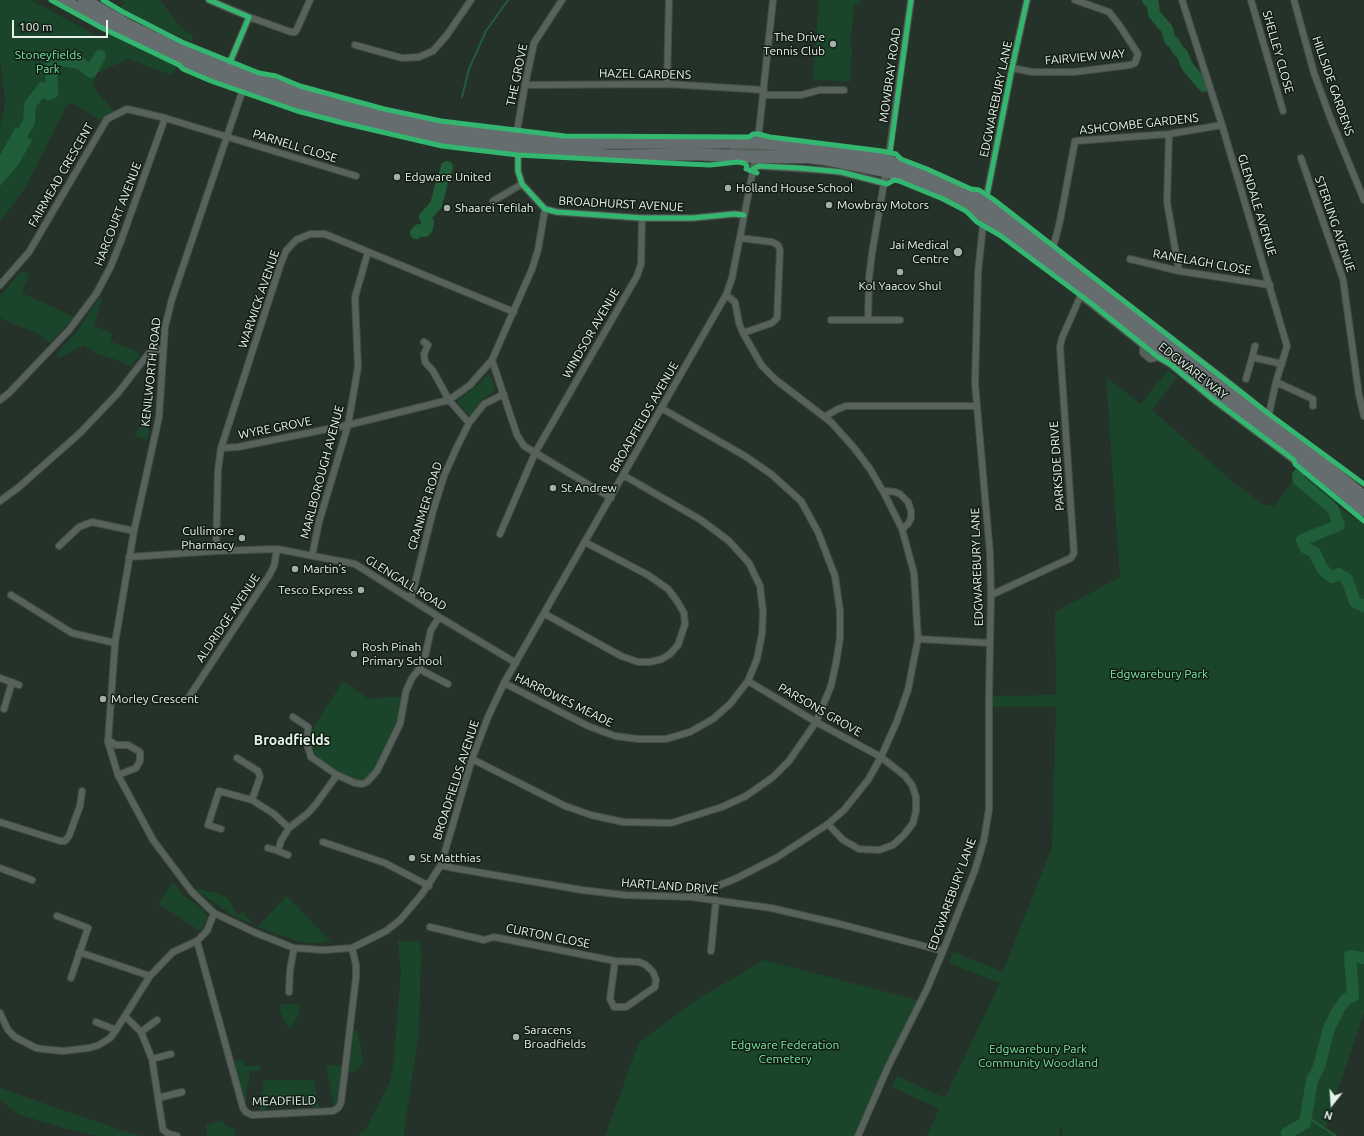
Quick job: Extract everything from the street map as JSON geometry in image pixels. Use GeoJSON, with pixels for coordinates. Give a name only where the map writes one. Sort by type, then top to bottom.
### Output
{"type":"FeatureCollection","features":[{"type":"Feature","properties":{"kind":"highway"},"geometry":{"type":"LineString","coordinates":[[62,0],[126,34],[178,59],[244,86],[299,104],[379,126],[447,141],[518,144],[721,143],[756,154]]}},
{"type":"Feature","properties":{"kind":"highway"},"geometry":{"type":"LineString","coordinates":[[84,0],[129,26],[176,48],[230,70],[299,93],[382,117],[518,144],[613,156],[756,154]]}},
{"type":"Feature","properties":{"kind":"highway","name":"EDGWARE WAY"},"geometry":{"type":"LineString","coordinates":[[756,154],[838,161],[886,172],[916,181],[946,194],[984,216],[1016,237],[1082,292],[1364,510]]}},
{"type":"Feature","properties":{"kind":"highway","name":"EDGWARE WAY"},"geometry":{"type":"LineString","coordinates":[[756,154],[874,157],[886,172]]}},
{"type":"Feature","properties":{"kind":"highway","name":"EDGWARE WAY"},"geometry":{"type":"LineString","coordinates":[[886,172],[918,171],[949,184],[1003,214],[1268,418],[1364,497]]}},
{"type":"Feature","properties":{"kind":"street"},"geometry":{"type":"LineString","coordinates":[[209,0],[249,17],[291,32],[295,32],[310,0]]}},
{"type":"Feature","properties":{"kind":"street"},"geometry":{"type":"LineString","coordinates":[[355,44],[402,58],[419,57],[433,51],[447,35],[471,0]]}},
{"type":"Feature","properties":{"kind":"street","name":"THE GROVE"},"geometry":{"type":"LineString","coordinates":[[522,184],[518,171],[517,131],[534,43],[562,0]]}},
{"type":"Feature","properties":{"kind":"street"},"geometry":{"type":"LineString","coordinates":[[668,84],[670,0]]}},
{"type":"Feature","properties":{"kind":"street","name":"BROADFIELDS AVENUE"},"geometry":{"type":"LineString","coordinates":[[352,948],[391,928],[414,905],[429,886],[441,865],[472,759],[488,717],[504,683],[726,294],[732,278],[756,154],[773,0]]}},
{"type":"Feature","properties":{"kind":"street","name":"MOWBRAY ROAD"},"geometry":{"type":"LineString","coordinates":[[868,320],[869,278],[872,253],[886,172],[911,0]]}},
{"type":"Feature","properties":{"kind":"street","name":"EDGWAREBURY LANE"},"geometry":{"type":"LineString","coordinates":[[858,1136],[888,1067],[927,989],[943,951],[975,870],[984,840],[989,809],[988,696],[992,595],[990,554],[975,383],[978,273],[985,203],[1027,0]]}},
{"type":"Feature","properties":{"kind":"street","name":"FAIRVIEW WAY"},"geometry":{"type":"LineString","coordinates":[[1012,68],[1032,72],[1074,72],[1135,64],[1138,54],[1109,12],[1075,0]]}},
{"type":"Feature","properties":{"kind":"street","name":"GLENDALE AVENUE"},"geometry":{"type":"LineString","coordinates":[[1182,0],[1222,125],[1287,346],[1276,382],[1268,418]]}},
{"type":"Feature","properties":{"kind":"street","name":"SHELLEY CLOSE"},"geometry":{"type":"LineString","coordinates":[[1251,0],[1283,111]]}},
{"type":"Feature","properties":{"kind":"street","name":"HILLSIDE GARDENS"},"geometry":{"type":"LineString","coordinates":[[1294,0],[1314,73],[1330,117],[1364,200]]}},
{"type":"Feature","properties":{"kind":"street"},"geometry":{"type":"LineString","coordinates":[[230,70],[230,62],[249,17]]}},
{"type":"Feature","properties":{"kind":"street","name":"HAZEL GARDENS"},"geometry":{"type":"LineString","coordinates":[[525,85],[668,84],[801,95],[820,90],[844,90]]}},
{"type":"Feature","properties":{"kind":"street","name":"KENILWORTH ROAD"},"geometry":{"type":"LineString","coordinates":[[108,740],[115,642],[129,557],[159,417],[162,349],[165,328],[172,300],[244,86]]}},
{"type":"Feature","properties":{"kind":"street","name":"FAIRMEAD CRESCENT"},"geometry":{"type":"LineString","coordinates":[[0,285],[29,252],[107,119],[128,109],[227,136]]}},
{"type":"Feature","properties":{"kind":"street","name":"HARCOURT AVENUE"},"geometry":{"type":"LineString","coordinates":[[0,400],[70,330],[96,294],[110,268],[121,241],[165,118]]}},
{"type":"Feature","properties":{"kind":"street","name":"ASHCOMBE GARDENS"},"geometry":{"type":"LineString","coordinates":[[1052,252],[1060,221],[1075,141],[1169,134],[1222,125]]}},
{"type":"Feature","properties":{"kind":"street"},"geometry":{"type":"LineString","coordinates":[[1169,134],[1167,202],[1179,271]]}},
{"type":"Feature","properties":{"kind":"street","name":"PARNELL CLOSE"},"geometry":{"type":"LineString","coordinates":[[227,136],[356,176]]}},
{"type":"Feature","properties":{"kind":"street"},"geometry":{"type":"LineString","coordinates":[[756,154],[759,166],[840,172],[886,172]]}},
{"type":"Feature","properties":{"kind":"street","name":"STERLING AVENUE"},"geometry":{"type":"LineString","coordinates":[[1301,158],[1343,279],[1359,395],[1364,416]]}},
{"type":"Feature","properties":{"kind":"street"},"geometry":{"type":"LineString","coordinates":[[449,400],[470,385],[492,360],[532,269],[538,250],[545,209],[522,184],[493,201]]}},
{"type":"Feature","properties":{"kind":"street","name":"BROADHURST AVENUE"},"geometry":{"type":"LineString","coordinates":[[545,209],[557,212],[642,218],[693,218],[734,214],[744,215]]}},
{"type":"Feature","properties":{"kind":"street","name":"WINDSOR AVENUE"},"geometry":{"type":"LineString","coordinates":[[500,534],[535,453],[637,276],[641,264],[642,218]]}},
{"type":"Feature","properties":{"kind":"street","name":"WARWICK AVENUE"},"geometry":{"type":"LineString","coordinates":[[216,551],[220,448],[280,266],[286,251],[296,240],[310,234],[325,234],[514,312]]}},
{"type":"Feature","properties":{"kind":"street"},"geometry":{"type":"LineString","coordinates":[[740,238],[772,242],[778,245],[780,250],[777,318],[772,323],[743,333]]}},
{"type":"Feature","properties":{"kind":"street","name":"MARLBOROUGH AVENUE"},"geometry":{"type":"LineString","coordinates":[[312,556],[319,522],[348,425],[358,367],[355,297],[368,252]]}},
{"type":"Feature","properties":{"kind":"street","name":"RANELAGH CLOSE"},"geometry":{"type":"LineString","coordinates":[[1130,259],[1179,271],[1270,285]]}},
{"type":"Feature","properties":{"kind":"street","name":"EDGWARE WAY"},"geometry":{"type":"LineString","coordinates":[[1082,292],[1143,345],[1143,353],[1150,359],[1158,357],[1170,364],[1214,400],[1298,460]]}},
{"type":"Feature","properties":{"kind":"street","name":"PARKSIDE DRIVE"},"geometry":{"type":"LineString","coordinates":[[992,595],[1071,558],[1074,553],[1060,347],[1062,338],[1082,292]]}},
{"type":"Feature","properties":{"kind":"street"},"geometry":{"type":"LineString","coordinates":[[691,896],[737,878],[776,858],[828,824],[844,810],[868,780],[881,757],[897,721],[908,690],[918,639],[914,573],[902,529],[884,493],[870,469],[855,449],[831,422],[768,374],[756,357],[743,333],[739,323],[735,302],[726,294]]}},
{"type":"Feature","properties":{"kind":"street"},"geometry":{"type":"LineString","coordinates":[[831,320],[900,320]]}},
{"type":"Feature","properties":{"kind":"street"},"geometry":{"type":"LineString","coordinates":[[424,342],[428,345],[424,354],[425,362],[433,371],[449,400],[469,423]]}},
{"type":"Feature","properties":{"kind":"street"},"geometry":{"type":"LineString","coordinates":[[1246,379],[1255,346]]}},
{"type":"Feature","properties":{"kind":"street"},"geometry":{"type":"LineString","coordinates":[[0,501],[19,487],[80,433],[118,393],[149,353],[162,349]]}},
{"type":"Feature","properties":{"kind":"street"},"geometry":{"type":"LineString","coordinates":[[1252,358],[1282,364]]}},
{"type":"Feature","properties":{"kind":"street"},"geometry":{"type":"LineString","coordinates":[[492,360],[517,435],[524,446],[610,498]]}},
{"type":"Feature","properties":{"kind":"street"},"geometry":{"type":"LineString","coordinates":[[1276,382],[1313,399],[1313,406]]}},
{"type":"Feature","properties":{"kind":"street","name":"CRANMER ROAD"},"geometry":{"type":"LineString","coordinates":[[411,599],[433,511],[444,476],[469,423],[484,404],[504,394]]}},
{"type":"Feature","properties":{"kind":"street","name":"WYRE GROVE"},"geometry":{"type":"LineString","coordinates":[[220,448],[238,447],[348,425],[449,400]]}},
{"type":"Feature","properties":{"kind":"street"},"geometry":{"type":"LineString","coordinates":[[824,417],[846,406],[977,406]]}},
{"type":"Feature","properties":{"kind":"street"},"geometry":{"type":"LineString","coordinates":[[472,759],[565,806],[591,815],[623,822],[671,823],[722,807],[746,796],[773,777],[789,761],[816,722],[831,686],[840,638],[840,611],[835,576],[818,532],[801,501],[771,474],[745,456],[661,408]]}},
{"type":"Feature","properties":{"kind":"street","name":"HARROWES MEADE"},"geometry":{"type":"LineString","coordinates":[[504,683],[588,726],[615,736],[638,740],[666,738],[690,732],[713,719],[730,704],[748,681],[757,659],[762,634],[763,612],[760,586],[749,563],[729,541],[701,520],[623,475]]}},
{"type":"Feature","properties":{"kind":"street"},"geometry":{"type":"LineString","coordinates":[[884,493],[892,491],[895,492],[900,494],[908,502],[911,511],[911,518],[908,524],[902,529]]}},
{"type":"Feature","properties":{"kind":"street"},"geometry":{"type":"LineString","coordinates":[[59,546],[79,527],[92,522],[134,532]]}},
{"type":"Feature","properties":{"kind":"street"},"geometry":{"type":"LineString","coordinates":[[544,614],[622,656],[638,662],[650,662],[662,659],[670,654],[678,645],[685,624],[684,612],[668,589],[648,575],[585,542]]}},
{"type":"Feature","properties":{"kind":"street","name":"GLENGALL ROAD"},"geometry":{"type":"LineString","coordinates":[[129,557],[216,551],[277,549],[355,564],[516,663]]}},
{"type":"Feature","properties":{"kind":"street","name":"ALDRIDGE AVENUE"},"geometry":{"type":"LineString","coordinates":[[189,696],[270,574],[274,566],[277,549]]}},
{"type":"Feature","properties":{"kind":"street"},"geometry":{"type":"LineString","coordinates":[[11,595],[72,633],[115,642]]}},
{"type":"Feature","properties":{"kind":"street"},"geometry":{"type":"LineString","coordinates":[[293,717],[308,727],[307,744],[311,757],[337,775],[355,783],[362,784],[367,782],[377,772],[400,724],[406,691],[425,656],[431,630],[439,617]]}},
{"type":"Feature","properties":{"kind":"street"},"geometry":{"type":"LineString","coordinates":[[918,639],[990,643]]}},
{"type":"Feature","properties":{"kind":"street"},"geometry":{"type":"LineString","coordinates":[[419,669],[448,684]]}},
{"type":"Feature","properties":{"kind":"street"},"geometry":{"type":"LineString","coordinates":[[0,678],[19,684]]}},
{"type":"Feature","properties":{"kind":"street","name":"PARSONS GROVE"},"geometry":{"type":"LineString","coordinates":[[748,681],[816,722],[881,757],[905,776],[912,785],[916,797],[916,811],[912,823],[904,835],[893,845],[879,850],[859,849],[843,840],[828,824]]}},
{"type":"Feature","properties":{"kind":"street"},"geometry":{"type":"LineString","coordinates":[[4,709],[12,682]]}},
{"type":"Feature","properties":{"kind":"street"},"geometry":{"type":"LineString","coordinates":[[108,740],[118,775],[153,840],[192,892],[214,913],[256,933],[294,948],[324,950],[352,948]]}},
{"type":"Feature","properties":{"kind":"street"},"geometry":{"type":"LineString","coordinates":[[108,740],[116,745],[128,745],[140,752],[140,761],[136,768],[118,775]]}},
{"type":"Feature","properties":{"kind":"street"},"geometry":{"type":"LineString","coordinates":[[237,758],[258,771],[260,777],[252,800]]}},
{"type":"Feature","properties":{"kind":"street"},"geometry":{"type":"LineString","coordinates":[[278,851],[281,841],[289,828],[308,813],[337,775]]}},
{"type":"Feature","properties":{"kind":"street"},"geometry":{"type":"LineString","coordinates":[[0,822],[60,841],[65,841],[69,836],[80,806],[82,791]]}},
{"type":"Feature","properties":{"kind":"street"},"geometry":{"type":"LineString","coordinates":[[221,829],[208,825],[219,791],[252,800],[274,814],[289,828]]}},
{"type":"Feature","properties":{"kind":"street"},"geometry":{"type":"LineString","coordinates":[[323,842],[385,863],[429,886]]}},
{"type":"Feature","properties":{"kind":"street"},"geometry":{"type":"LineString","coordinates":[[268,848],[288,855]]}},
{"type":"Feature","properties":{"kind":"street","name":"HARTLAND DRIVE"},"geometry":{"type":"LineString","coordinates":[[441,865],[582,890],[625,895],[691,896],[771,908],[840,924],[943,951]]}},
{"type":"Feature","properties":{"kind":"street"},"geometry":{"type":"LineString","coordinates":[[0,868],[32,880]]}},
{"type":"Feature","properties":{"kind":"street"},"geometry":{"type":"LineString","coordinates":[[711,951],[716,900]]}},
{"type":"Feature","properties":{"kind":"street"},"geometry":{"type":"LineString","coordinates":[[0,1013],[8,1030],[15,1037],[31,1046],[42,1049],[63,1051],[89,1048],[99,1045],[110,1038],[116,1030],[150,976],[173,952],[197,941],[207,931],[214,913]]}},
{"type":"Feature","properties":{"kind":"street"},"geometry":{"type":"LineString","coordinates":[[57,916],[88,928],[71,978]]}},
{"type":"Feature","properties":{"kind":"street","name":"CURTON CLOSE"},"geometry":{"type":"LineString","coordinates":[[430,927],[484,940],[494,937],[615,961],[639,962],[646,965],[653,972],[656,980],[655,987],[626,1007],[614,1007],[610,999],[615,961]]}},
{"type":"Feature","properties":{"kind":"street","name":"MEADFIELD"},"geometry":{"type":"LineString","coordinates":[[197,941],[243,1108],[246,1112],[252,1115],[333,1111],[338,1108],[341,1103],[356,977],[356,965],[352,948]]}},
{"type":"Feature","properties":{"kind":"street"},"geometry":{"type":"LineString","coordinates":[[289,992],[290,970],[294,948]]}},
{"type":"Feature","properties":{"kind":"street"},"geometry":{"type":"LineString","coordinates":[[79,952],[150,976]]}},
{"type":"Feature","properties":{"kind":"street"},"geometry":{"type":"LineString","coordinates":[[125,1016],[140,1032],[152,1059],[163,1130],[169,1134],[177,1136]]}},
{"type":"Feature","properties":{"kind":"street"},"geometry":{"type":"LineString","coordinates":[[140,1032],[158,1020]]}},
{"type":"Feature","properties":{"kind":"street"},"geometry":{"type":"LineString","coordinates":[[96,1022],[116,1030]]}},
{"type":"Feature","properties":{"kind":"street"},"geometry":{"type":"LineString","coordinates":[[152,1059],[171,1054]]}},
{"type":"Feature","properties":{"kind":"street"},"geometry":{"type":"LineString","coordinates":[[158,1098],[182,1092]]}},
{"type":"Feature","properties":{"kind":"green space","name":"Stoneyfields Park"},"geometry":{"type":"Polygon","coordinates":[[[0,0],[31,0],[101,38],[107,33],[178,66],[172,75],[128,59],[97,73],[93,87],[116,114],[104,122],[72,103],[66,107],[25,188],[0,222],[0,126],[5,100],[0,58],[0,0]]]}},
{"type":"Feature","properties":{"kind":"green space"},"geometry":{"type":"Polygon","coordinates":[[[120,0],[160,0],[178,24],[186,32],[193,35],[192,42],[120,8],[125,2],[120,0]]]}},
{"type":"Feature","properties":{"kind":"green space","name":"The Drive Tennis Club"},"geometry":{"type":"Polygon","coordinates":[[[819,0],[861,0],[860,5],[854,4],[850,48],[852,48],[850,82],[813,79],[819,0]]]}},
{"type":"Feature","properties":{"kind":"green space"},"geometry":{"type":"Polygon","coordinates":[[[21,272],[29,273],[22,293],[74,317],[50,343],[37,333],[6,321],[0,317],[0,296],[21,272]]]}},
{"type":"Feature","properties":{"kind":"green space"},"geometry":{"type":"Polygon","coordinates":[[[100,297],[102,298],[94,326],[112,333],[110,341],[140,353],[131,367],[118,360],[98,354],[84,345],[59,358],[56,355],[76,333],[100,297]]]}},
{"type":"Feature","properties":{"kind":"green space","name":"Edgwarebury Park"},"geometry":{"type":"Polygon","coordinates":[[[1168,370],[1177,377],[1152,410],[1233,482],[1263,504],[1274,506],[1300,472],[1335,500],[1334,503],[1364,525],[1364,1013],[1324,1131],[1322,1131],[1338,1136],[1062,1136],[1062,1124],[1059,1136],[927,1136],[939,1109],[892,1087],[897,1076],[945,1098],[1000,983],[949,963],[953,952],[1003,972],[1052,847],[1056,707],[989,707],[989,696],[1056,695],[1055,612],[1120,577],[1106,377],[1141,404],[1168,370]]]}},
{"type":"Feature","properties":{"kind":"green space"},"geometry":{"type":"Polygon","coordinates":[[[488,374],[490,375],[495,388],[494,391],[480,401],[471,414],[468,414],[458,403],[458,400],[478,385],[488,374]]]}},
{"type":"Feature","properties":{"kind":"green space"},"geometry":{"type":"Polygon","coordinates":[[[154,403],[147,440],[135,435],[154,403]]]}},
{"type":"Feature","properties":{"kind":"green space"},"geometry":{"type":"Polygon","coordinates":[[[343,681],[368,699],[390,697],[400,698],[398,722],[370,778],[361,781],[350,779],[319,760],[314,753],[312,730],[343,681]]]}},
{"type":"Feature","properties":{"kind":"green space"},"geometry":{"type":"Polygon","coordinates":[[[173,881],[182,894],[203,910],[207,916],[200,931],[159,904],[173,881]]]}},
{"type":"Feature","properties":{"kind":"green space"},"geometry":{"type":"Polygon","coordinates":[[[194,889],[218,893],[229,899],[238,916],[242,912],[255,925],[235,917],[194,889]]]}},
{"type":"Feature","properties":{"kind":"green space"},"geometry":{"type":"Polygon","coordinates":[[[287,896],[331,942],[310,943],[294,940],[257,927],[287,896]]]}},
{"type":"Feature","properties":{"kind":"green space"},"geometry":{"type":"Polygon","coordinates":[[[398,941],[419,941],[421,950],[419,1032],[404,1130],[405,1136],[358,1136],[366,1129],[390,1082],[393,1068],[401,972],[398,941]]]}},
{"type":"Feature","properties":{"kind":"green space","name":"Edgware Federation Cemetery"},"geometry":{"type":"Polygon","coordinates":[[[764,960],[920,1002],[858,1136],[605,1136],[639,1042],[701,997],[764,960]]]}},
{"type":"Feature","properties":{"kind":"green space"},"geometry":{"type":"Polygon","coordinates":[[[280,1004],[300,1004],[297,1018],[290,1029],[283,1018],[280,1004]]]}},
{"type":"Feature","properties":{"kind":"green space"},"geometry":{"type":"Polygon","coordinates":[[[354,1030],[357,1030],[363,1060],[362,1064],[354,1072],[349,1072],[354,1030]]]}},
{"type":"Feature","properties":{"kind":"green space"},"geometry":{"type":"Polygon","coordinates":[[[235,1060],[244,1060],[244,1066],[260,1066],[260,1071],[250,1071],[245,1104],[235,1066],[235,1060]]]}},
{"type":"Feature","properties":{"kind":"green space"},"geometry":{"type":"Polygon","coordinates":[[[326,1065],[343,1066],[339,1101],[334,1106],[326,1065]]]}},
{"type":"Feature","properties":{"kind":"green space"},"geometry":{"type":"Polygon","coordinates":[[[264,1080],[314,1080],[319,1108],[315,1109],[311,1105],[267,1106],[265,1110],[259,1110],[264,1080]]]}},
{"type":"Feature","properties":{"kind":"green space"},"geometry":{"type":"Polygon","coordinates":[[[0,1088],[120,1130],[142,1136],[99,1136],[67,1129],[18,1114],[0,1100],[0,1088]]]}},
{"type":"Feature","properties":{"kind":"green space"},"geometry":{"type":"Polygon","coordinates":[[[223,1120],[225,1126],[234,1129],[235,1136],[207,1136],[206,1125],[223,1120]]]}},
{"type":"Feature","properties":{"kind":"shaded area"},"geometry":{"type":"Polygon","coordinates":[[[16,127],[22,134],[32,140],[19,164],[0,186],[0,155],[16,127]]]}},
{"type":"Feature","properties":{"kind":"waterway"},"geometry":{"type":"LineString","coordinates":[[462,97],[469,69],[486,31],[508,0]]}},
{"type":"Feature","properties":{"kind":"waterway"},"geometry":{"type":"LineString","coordinates":[[1148,0],[1153,4],[1154,14],[1167,29],[1170,40],[1182,54],[1187,66],[1204,86]]}},
{"type":"Feature","properties":{"kind":"waterway"},"geometry":{"type":"LineString","coordinates":[[22,134],[29,122],[30,105],[43,88],[48,94],[52,93],[51,58],[80,63],[91,72],[100,56]]}},
{"type":"Feature","properties":{"kind":"waterway"},"geometry":{"type":"LineString","coordinates":[[444,177],[447,167]]}},
{"type":"Feature","properties":{"kind":"waterway"},"geometry":{"type":"LineString","coordinates":[[416,233],[419,230],[425,231],[427,228],[428,223],[425,217],[436,205],[442,182]]}},
{"type":"Feature","properties":{"kind":"waterway"},"geometry":{"type":"LineString","coordinates":[[1298,475],[1299,480],[1303,484]]}},
{"type":"Feature","properties":{"kind":"waterway"},"geometry":{"type":"LineString","coordinates":[[1305,485],[1333,509],[1339,525],[1302,540],[1306,548],[1314,552],[1323,570],[1332,577],[1339,574],[1347,579],[1355,602],[1364,606]]}},
{"type":"Feature","properties":{"kind":"waterway"},"geometry":{"type":"LineString","coordinates":[[1287,1133],[1305,1123],[1312,1080],[1319,1067],[1329,1028],[1338,1010],[1346,999],[1353,996],[1350,956],[1364,958]]}},
{"type":"Feature","properties":{"kind":"waterway"},"geometry":{"type":"LineString","coordinates":[[1306,1116],[1336,1136]]}},
{"type":"Feature","properties":{"kind":"cycle path"},"geometry":{"type":"LineString","coordinates":[[51,0],[104,29],[179,65],[183,69],[211,81],[297,111],[343,123],[442,146],[518,155],[710,165],[738,162],[744,163],[747,166],[746,169],[757,173]]}},
{"type":"Feature","properties":{"kind":"cycle path"},"geometry":{"type":"LineString","coordinates":[[103,0],[123,12],[182,42],[259,73],[276,76],[300,86],[384,109],[441,121],[565,136],[749,137],[753,134],[758,134],[770,137],[896,154],[901,159],[971,189],[979,190],[993,199],[1269,414],[1364,484]]}},
{"type":"Feature","properties":{"kind":"cycle path"},"geometry":{"type":"LineString","coordinates":[[209,0],[249,17],[230,62]]}},
{"type":"Feature","properties":{"kind":"cycle path"},"geometry":{"type":"LineString","coordinates":[[890,153],[911,0]]}},
{"type":"Feature","properties":{"kind":"cycle path"},"geometry":{"type":"LineString","coordinates":[[987,195],[1027,0]]}},
{"type":"Feature","properties":{"kind":"cycle path"},"geometry":{"type":"LineString","coordinates":[[518,155],[518,171],[522,184],[545,209],[557,212],[642,218],[693,218],[734,214],[744,215]]}},
{"type":"Feature","properties":{"kind":"cycle path"},"geometry":{"type":"LineString","coordinates":[[753,169],[759,166],[800,168],[841,172],[887,184],[894,180],[943,199],[966,211],[977,222],[1001,236],[1092,304],[1158,357],[1170,364],[1214,400],[1294,460],[1295,464],[1364,521]]}},
{"type":"Feature","properties":{"kind":"place","name":"The Drive Tennis Club"},"geometry":{"type":"Point","coordinates":[833,44]}},
{"type":"Feature","properties":{"kind":"place","name":"Edgware United"},"geometry":{"type":"Point","coordinates":[397,177]}},
{"type":"Feature","properties":{"kind":"place","name":"Holland House School"},"geometry":{"type":"Point","coordinates":[728,188]}},
{"type":"Feature","properties":{"kind":"place","name":"Mowbray Motors"},"geometry":{"type":"Point","coordinates":[829,205]}},
{"type":"Feature","properties":{"kind":"place","name":"Shaarei Tefilah"},"geometry":{"type":"Point","coordinates":[447,208]}},
{"type":"Feature","properties":{"kind":"place","name":"Jai Medical Centre"},"geometry":{"type":"Point","coordinates":[958,252]}},
{"type":"Feature","properties":{"kind":"place","name":"Kol Yaacov Shul"},"geometry":{"type":"Point","coordinates":[900,272]}},
{"type":"Feature","properties":{"kind":"place","name":"St Andrew"},"geometry":{"type":"Point","coordinates":[553,488]}},
{"type":"Feature","properties":{"kind":"place","name":"Cullimore Pharmacy"},"geometry":{"type":"Point","coordinates":[242,538]}},
{"type":"Feature","properties":{"kind":"place","name":"Martin’s"},"geometry":{"type":"Point","coordinates":[295,569]}},
{"type":"Feature","properties":{"kind":"place","name":"Tesco Express"},"geometry":{"type":"Point","coordinates":[361,590]}},
{"type":"Feature","properties":{"kind":"place","name":"Rosh Pinah Primary School"},"geometry":{"type":"Point","coordinates":[354,654]}},
{"type":"Feature","properties":{"kind":"place","name":"Morley Crescent"},"geometry":{"type":"Point","coordinates":[103,699]}},
{"type":"Feature","properties":{"kind":"place","name":"St Matthias"},"geometry":{"type":"Point","coordinates":[412,858]}},
{"type":"Feature","properties":{"kind":"place","name":"Saracens Broadfields"},"geometry":{"type":"Point","coordinates":[516,1037]}},
{"type":"Feature","properties":{"kind":"district","name":"Broadfields"},"geometry":{"type":"Point","coordinates":[292,740]}},
{"type":"Feature","properties":{"kind":"park label","name":"Edgwarebury Park Community Woodland"},"geometry":{"type":"Point","coordinates":[1038,1056]}}]}
